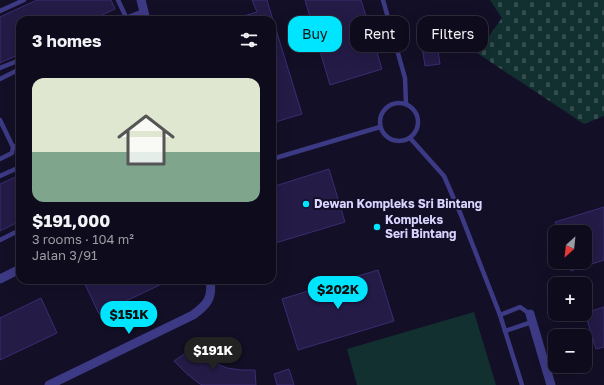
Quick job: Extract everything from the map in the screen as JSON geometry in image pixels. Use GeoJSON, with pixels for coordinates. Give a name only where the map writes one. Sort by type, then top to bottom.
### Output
{"type":"FeatureCollection","features":[{"type":"Feature","properties":{"kind":"street"},"geometry":{"type":"LineString","coordinates":[[141,0],[145,16]]}},
{"type":"Feature","properties":{"kind":"street"},"geometry":{"type":"LineString","coordinates":[[0,279],[16,271]]}},
{"type":"Feature","properties":{"kind":"street"},"geometry":{"type":"LineString","coordinates":[[49,385],[193,315],[203,308],[209,298],[211,284]]}},
{"type":"Feature","properties":{"kind":"street"},"geometry":{"type":"LineString","coordinates":[[531,318],[551,385]]}},
{"type":"Feature","properties":{"kind":"lane"},"geometry":{"type":"LineString","coordinates":[[0,11],[24,0]]}},
{"type":"Feature","properties":{"kind":"lane"},"geometry":{"type":"LineString","coordinates":[[118,0],[126,16]]}},
{"type":"Feature","properties":{"kind":"lane"},"geometry":{"type":"LineString","coordinates":[[383,0],[405,78],[406,104]]}},
{"type":"Feature","properties":{"kind":"lane"},"geometry":{"type":"LineString","coordinates":[[129,16],[144,11]]}},
{"type":"Feature","properties":{"kind":"lane"},"geometry":{"type":"LineString","coordinates":[[0,68],[16,62]]}},
{"type":"Feature","properties":{"kind":"lane"},"geometry":{"type":"LineString","coordinates":[[0,79],[16,71]]}},
{"type":"Feature","properties":{"kind":"lane"},"geometry":{"type":"LineString","coordinates":[[394,103],[406,104],[415,111],[418,117],[415,134],[405,141],[398,142],[392,140],[382,133],[380,127],[379,121],[381,115],[388,106],[394,103]]}},
{"type":"Feature","properties":{"kind":"lane"},"geometry":{"type":"LineString","coordinates":[[0,120],[13,147],[12,153],[0,159]]}},
{"type":"Feature","properties":{"kind":"lane"},"geometry":{"type":"LineString","coordinates":[[276,158],[380,127]]}},
{"type":"Feature","properties":{"kind":"lane"},"geometry":{"type":"LineString","coordinates":[[410,138],[444,176],[500,315],[522,385]]}},
{"type":"Feature","properties":{"kind":"lane"},"geometry":{"type":"LineString","coordinates":[[0,176],[16,169]]}},
{"type":"Feature","properties":{"kind":"lane"},"geometry":{"type":"LineString","coordinates":[[0,240],[16,232]]}},
{"type":"Feature","properties":{"kind":"lane"},"geometry":{"type":"LineString","coordinates":[[500,315],[520,307],[531,318],[505,331]]}},
{"type":"Feature","properties":{"kind":"green space"},"geometry":{"type":"Polygon","coordinates":[[[490,0],[604,0],[604,116],[584,124],[477,53],[488,52],[488,38],[502,18],[490,0]]]}},
{"type":"Feature","properties":{"kind":"green space"},"geometry":{"type":"Polygon","coordinates":[[[474,312],[496,385],[357,385],[347,349],[474,312]]]}},
{"type":"Feature","properties":{"kind":"building"},"geometry":{"type":"Polygon","coordinates":[[[37,0],[111,0],[115,9],[100,16],[16,16],[16,56],[0,63],[0,17],[37,0]]]}},
{"type":"Feature","properties":{"kind":"building"},"geometry":{"type":"Polygon","coordinates":[[[252,0],[267,0],[272,16],[244,16],[257,12],[252,0]]]}},
{"type":"Feature","properties":{"kind":"building"},"geometry":{"type":"Polygon","coordinates":[[[305,0],[361,0],[366,16],[350,16],[350,52],[377,52],[382,69],[330,85],[320,52],[342,52],[342,16],[310,16],[305,0]]]}},
{"type":"Feature","properties":{"kind":"building"},"geometry":{"type":"Polygon","coordinates":[[[276,30],[302,114],[276,122],[276,30]]]}},
{"type":"Feature","properties":{"kind":"building"},"geometry":{"type":"Polygon","coordinates":[[[423,52],[438,52],[440,64],[425,66],[423,52]]]}},
{"type":"Feature","properties":{"kind":"building","name":"Dewan Kompleks Sri Bintang"},"geometry":{"type":"Polygon","coordinates":[[[329,169],[345,222],[276,243],[276,186],[329,169]]]}},
{"type":"Feature","properties":{"kind":"building"},"geometry":{"type":"Polygon","coordinates":[[[16,177],[16,223],[0,231],[0,184],[16,177]]]}},
{"type":"Feature","properties":{"kind":"building"},"geometry":{"type":"Polygon","coordinates":[[[604,207],[604,260],[592,264],[592,225],[556,225],[555,222],[604,207]]]}},
{"type":"Feature","properties":{"kind":"building"},"geometry":{"type":"Polygon","coordinates":[[[378,270],[394,321],[298,350],[282,299],[378,270]]]}},
{"type":"Feature","properties":{"kind":"building"},"geometry":{"type":"Polygon","coordinates":[[[85,284],[162,284],[99,314],[85,284]]]}},
{"type":"Feature","properties":{"kind":"building"},"geometry":{"type":"Polygon","coordinates":[[[41,298],[57,333],[0,360],[0,318],[41,298]]]}},
{"type":"Feature","properties":{"kind":"building"},"geometry":{"type":"Polygon","coordinates":[[[604,307],[604,347],[596,349],[592,336],[592,329],[590,329],[587,321],[592,321],[592,311],[604,307]]]}},
{"type":"Feature","properties":{"kind":"building"},"geometry":{"type":"Polygon","coordinates":[[[196,346],[213,362],[227,368],[255,370],[256,385],[200,384],[174,361],[196,346]]]}},
{"type":"Feature","properties":{"kind":"building"},"geometry":{"type":"Polygon","coordinates":[[[289,369],[294,385],[277,385],[274,374],[289,369]]]}},
{"type":"Feature","properties":{"kind":"place","name":"Dewan Kompleks Sri Bintang"},"geometry":{"type":"Point","coordinates":[306,204]}},
{"type":"Feature","properties":{"kind":"place","name":"Kompleks Seri Bintang"},"geometry":{"type":"Point","coordinates":[377,227]}}]}
